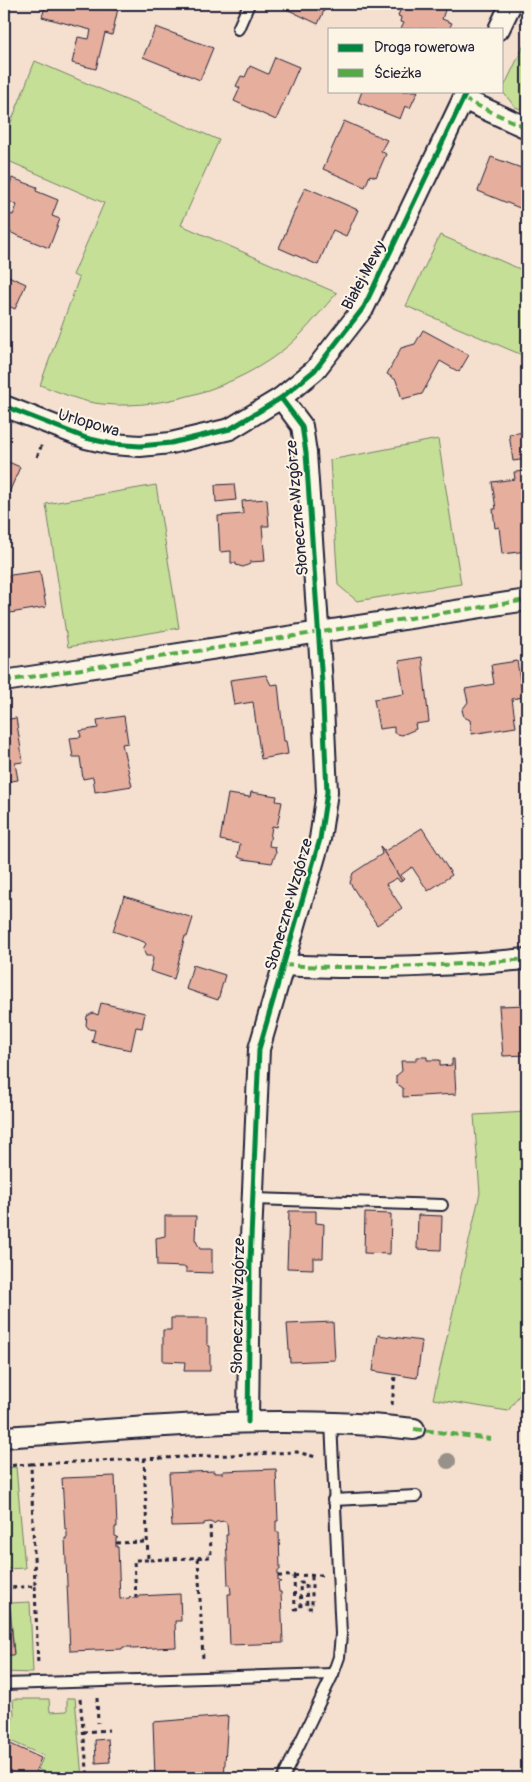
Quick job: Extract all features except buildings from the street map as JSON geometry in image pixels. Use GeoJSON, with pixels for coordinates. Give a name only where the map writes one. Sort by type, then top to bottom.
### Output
{"type":"FeatureCollection","features":[{"type":"Feature","properties":{"kind":"street"},"geometry":{"type":"LineString","coordinates":[[499,28],[511,4]]}},
{"type":"Feature","properties":{"kind":"street"},"geometry":{"type":"LineString","coordinates":[[465,95],[527,128]]}},
{"type":"Feature","properties":{"kind":"street","name":"Białej Mewy"},"geometry":{"type":"LineString","coordinates":[[171,444],[230,429],[281,398],[314,370],[364,307],[465,95]]}},
{"type":"Feature","properties":{"kind":"street","name":"Słoneczne Wzgórze"},"geometry":{"type":"LineString","coordinates":[[248,1422],[250,1262],[260,1050],[320,839],[327,792],[318,634],[302,426],[281,398]]}},
{"type":"Feature","properties":{"kind":"street","name":"Urlopowa"},"geometry":{"type":"LineString","coordinates":[[4,406],[86,438],[112,444],[140,446],[171,444]]}},
{"type":"Feature","properties":{"kind":"street"},"geometry":{"type":"LineString","coordinates":[[4,681],[318,634],[527,600]]}},
{"type":"Feature","properties":{"kind":"street","name":"Słoneczne Wzgórze"},"geometry":{"type":"LineString","coordinates":[[284,965],[327,968],[413,968],[527,959]]}},
{"type":"Feature","properties":{"kind":"street"},"geometry":{"type":"LineString","coordinates":[[4,1437],[248,1422],[331,1422],[414,1429]]}},
{"type":"Feature","properties":{"kind":"lane"},"geometry":{"type":"LineString","coordinates":[[238,29],[249,4]]}},
{"type":"Feature","properties":{"kind":"lane"},"geometry":{"type":"LineString","coordinates":[[254,1199],[442,1205]]}},
{"type":"Feature","properties":{"kind":"lane"},"geometry":{"type":"LineString","coordinates":[[283,1778],[333,1674],[339,1657],[341,1634],[333,1500],[331,1422]]}},
{"type":"Feature","properties":{"kind":"lane"},"geometry":{"type":"LineString","coordinates":[[333,1500],[416,1496]]}},
{"type":"Feature","properties":{"kind":"lane"},"geometry":{"type":"LineString","coordinates":[[4,1684],[333,1674]]}},
{"type":"Feature","properties":{"kind":"path"},"geometry":{"type":"LineString","coordinates":[[37,457],[44,439]]}},
{"type":"Feature","properties":{"kind":"path"},"geometry":{"type":"LineString","coordinates":[[392,1408],[395,1376]]}},
{"type":"Feature","properties":{"kind":"path"},"geometry":{"type":"LineString","coordinates":[[4,1466],[297,1452],[332,1461]]}},
{"type":"Feature","properties":{"kind":"path"},"geometry":{"type":"LineString","coordinates":[[144,1458],[148,1560]]}},
{"type":"Feature","properties":{"kind":"path"},"geometry":{"type":"LineString","coordinates":[[30,1464],[39,1684]]}},
{"type":"Feature","properties":{"kind":"path"},"geometry":{"type":"LineString","coordinates":[[136,1598],[134,1560],[211,1556],[210,1522]]}},
{"type":"Feature","properties":{"kind":"path"},"geometry":{"type":"LineString","coordinates":[[116,1543],[147,1542]]}},
{"type":"Feature","properties":{"kind":"path"},"geometry":{"type":"LineString","coordinates":[[198,1558],[204,1677]]}},
{"type":"Feature","properties":{"kind":"path"},"geometry":{"type":"LineString","coordinates":[[278,1576],[310,1575],[312,1608],[307,1608],[306,1583],[300,1583],[301,1608],[295,1608],[294,1576]]}},
{"type":"Feature","properties":{"kind":"path"},"geometry":{"type":"LineString","coordinates":[[8,1588],[35,1586]]}},
{"type":"Feature","properties":{"kind":"path"},"geometry":{"type":"LineString","coordinates":[[97,1681],[98,1723]]}},
{"type":"Feature","properties":{"kind":"path"},"geometry":{"type":"LineString","coordinates":[[4,1724],[8,1716],[8,1695]]}},
{"type":"Feature","properties":{"kind":"path"},"geometry":{"type":"LineString","coordinates":[[79,1696],[87,1778]]}},
{"type":"Feature","properties":{"kind":"path"},"geometry":{"type":"LineString","coordinates":[[84,1732],[109,1730]]}},
{"type":"Feature","properties":{"kind":"green space"},"geometry":{"type":"Polygon","coordinates":[[[527,39],[527,111],[515,107],[503,92],[527,39]]]}},
{"type":"Feature","properties":{"kind":"green space"},"geometry":{"type":"Polygon","coordinates":[[[35,61],[219,140],[181,225],[337,293],[299,336],[280,353],[258,367],[233,380],[181,398],[154,403],[102,404],[78,399],[40,385],[79,278],[73,275],[104,203],[4,159],[4,140],[35,61]]]}},
{"type":"Feature","properties":{"kind":"green space"},"geometry":{"type":"Polygon","coordinates":[[[440,235],[527,272],[527,357],[406,306],[440,235]]]}},
{"type":"Feature","properties":{"kind":"green space"},"geometry":{"type":"Polygon","coordinates":[[[438,439],[461,584],[357,601],[338,585],[330,460],[438,439]]]}},
{"type":"Feature","properties":{"kind":"green space"},"geometry":{"type":"Polygon","coordinates":[[[156,485],[179,628],[68,647],[46,504],[156,485]]]}},
{"type":"Feature","properties":{"kind":"green space"},"geometry":{"type":"Polygon","coordinates":[[[527,1112],[527,1384],[508,1411],[433,1399],[480,1193],[474,1115],[527,1112]]]}},
{"type":"Feature","properties":{"kind":"green space"},"geometry":{"type":"Polygon","coordinates":[[[16,1467],[25,1568],[7,1569],[4,1545],[4,1468],[16,1467]]]}},
{"type":"Feature","properties":{"kind":"green space"},"geometry":{"type":"Polygon","coordinates":[[[30,1602],[33,1673],[4,1672],[4,1655],[14,1654],[10,1603],[30,1602]]]}},
{"type":"Feature","properties":{"kind":"green space"},"geometry":{"type":"Polygon","coordinates":[[[67,1698],[75,1698],[82,1778],[40,1778],[43,1772],[38,1769],[44,1756],[4,1738],[14,1715],[13,1699],[49,1699],[50,1712],[67,1711],[67,1698]]]}},
{"type":"Feature","properties":{"kind":"marked path"},"geometry":{"type":"LineString","coordinates":[[463,99],[527,128]]}},
{"type":"Feature","properties":{"kind":"marked path"},"geometry":{"type":"LineString","coordinates":[[4,681],[527,600]]}},
{"type":"Feature","properties":{"kind":"marked path"},"geometry":{"type":"LineString","coordinates":[[284,965],[406,966],[527,959]]}},
{"type":"Feature","properties":{"kind":"marked path"},"geometry":{"type":"LineString","coordinates":[[414,1429],[491,1439]]}},
{"type":"Feature","properties":{"kind":"cycle path"},"geometry":{"type":"LineString","coordinates":[[4,406],[86,438],[112,444],[140,446],[171,443],[230,429],[281,398],[315,370],[364,307],[467,92]]}},
{"type":"Feature","properties":{"kind":"cycle path"},"geometry":{"type":"LineString","coordinates":[[248,1422],[250,1262],[259,1049],[320,839],[327,792],[322,684],[306,453],[302,426],[281,398]]}}]}
